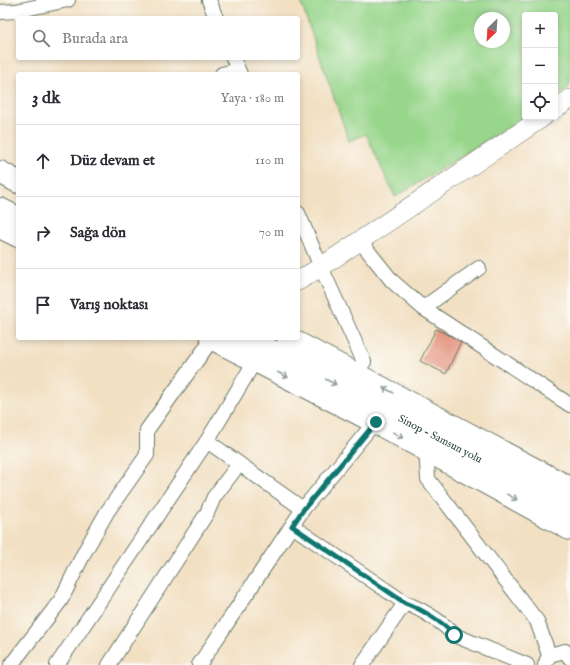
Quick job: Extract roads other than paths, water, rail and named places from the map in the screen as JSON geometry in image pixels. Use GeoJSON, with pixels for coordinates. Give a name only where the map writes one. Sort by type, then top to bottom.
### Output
{"type":"FeatureCollection","features":[{"type":"Feature","properties":{"kind":"highway"},"geometry":{"type":"LineString","coordinates":[[0,172],[16,181]]}},
{"type":"Feature","properties":{"kind":"highway"},"geometry":{"type":"LineString","coordinates":[[0,188],[16,196]]}},
{"type":"Feature","properties":{"kind":"highway"},"geometry":{"type":"LineString","coordinates":[[0,209],[16,217]]}},
{"type":"Feature","properties":{"kind":"highway"},"geometry":{"type":"LineString","coordinates":[[0,227],[16,235]]}},
{"type":"Feature","properties":{"kind":"highway"},"geometry":{"type":"LineString","coordinates":[[300,330],[364,362],[570,472]]}},
{"type":"Feature","properties":{"kind":"highway"},"geometry":{"type":"LineString","coordinates":[[215,340],[376,422],[570,529]]}},
{"type":"Feature","properties":{"kind":"highway","name":"Sinop - Samsun yolu"},"geometry":{"type":"LineString","coordinates":[[251,340],[492,464],[570,508]]}},
{"type":"Feature","properties":{"kind":"highway","name":"Sinop - Samsun yolu"},"geometry":{"type":"LineString","coordinates":[[292,340],[570,488]]}},
{"type":"Feature","properties":{"kind":"street"},"geometry":{"type":"LineString","coordinates":[[0,12],[16,11],[68,0]]}},
{"type":"Feature","properties":{"kind":"street"},"geometry":{"type":"LineString","coordinates":[[209,0],[215,16]]}},
{"type":"Feature","properties":{"kind":"street"},"geometry":{"type":"LineString","coordinates":[[226,72],[237,67]]}},
{"type":"Feature","properties":{"kind":"street"},"geometry":{"type":"LineString","coordinates":[[558,107],[570,99]]}},
{"type":"Feature","properties":{"kind":"street"},"geometry":{"type":"LineString","coordinates":[[300,279],[360,241],[540,120]]}},
{"type":"Feature","properties":{"kind":"street"},"geometry":{"type":"LineString","coordinates":[[300,218],[320,267],[364,362]]}},
{"type":"Feature","properties":{"kind":"street"},"geometry":{"type":"LineString","coordinates":[[360,241],[392,281],[423,308],[570,405]]}},
{"type":"Feature","properties":{"kind":"street"},"geometry":{"type":"LineString","coordinates":[[423,308],[479,268]]}},
{"type":"Feature","properties":{"kind":"street"},"geometry":{"type":"LineString","coordinates":[[11,665],[62,600],[85,551],[106,512],[147,455],[147,430],[210,340]]}},
{"type":"Feature","properties":{"kind":"street"},"geometry":{"type":"LineString","coordinates":[[57,665],[207,441],[255,361]]}},
{"type":"Feature","properties":{"kind":"street"},"geometry":{"type":"LineString","coordinates":[[199,665],[303,510],[376,422]]}},
{"type":"Feature","properties":{"kind":"street"},"geometry":{"type":"LineString","coordinates":[[207,441],[303,510]]}},
{"type":"Feature","properties":{"kind":"street"},"geometry":{"type":"LineString","coordinates":[[426,450],[428,479],[537,622],[547,660],[565,651],[570,658]]}},
{"type":"Feature","properties":{"kind":"street"},"geometry":{"type":"LineString","coordinates":[[109,665],[207,513],[214,497],[239,464]]}},
{"type":"Feature","properties":{"kind":"street"},"geometry":{"type":"LineString","coordinates":[[292,526],[405,603],[415,606],[449,629],[454,635],[527,665]]}},
{"type":"Feature","properties":{"kind":"street"},"geometry":{"type":"LineString","coordinates":[[362,665],[405,603]]}}]}
